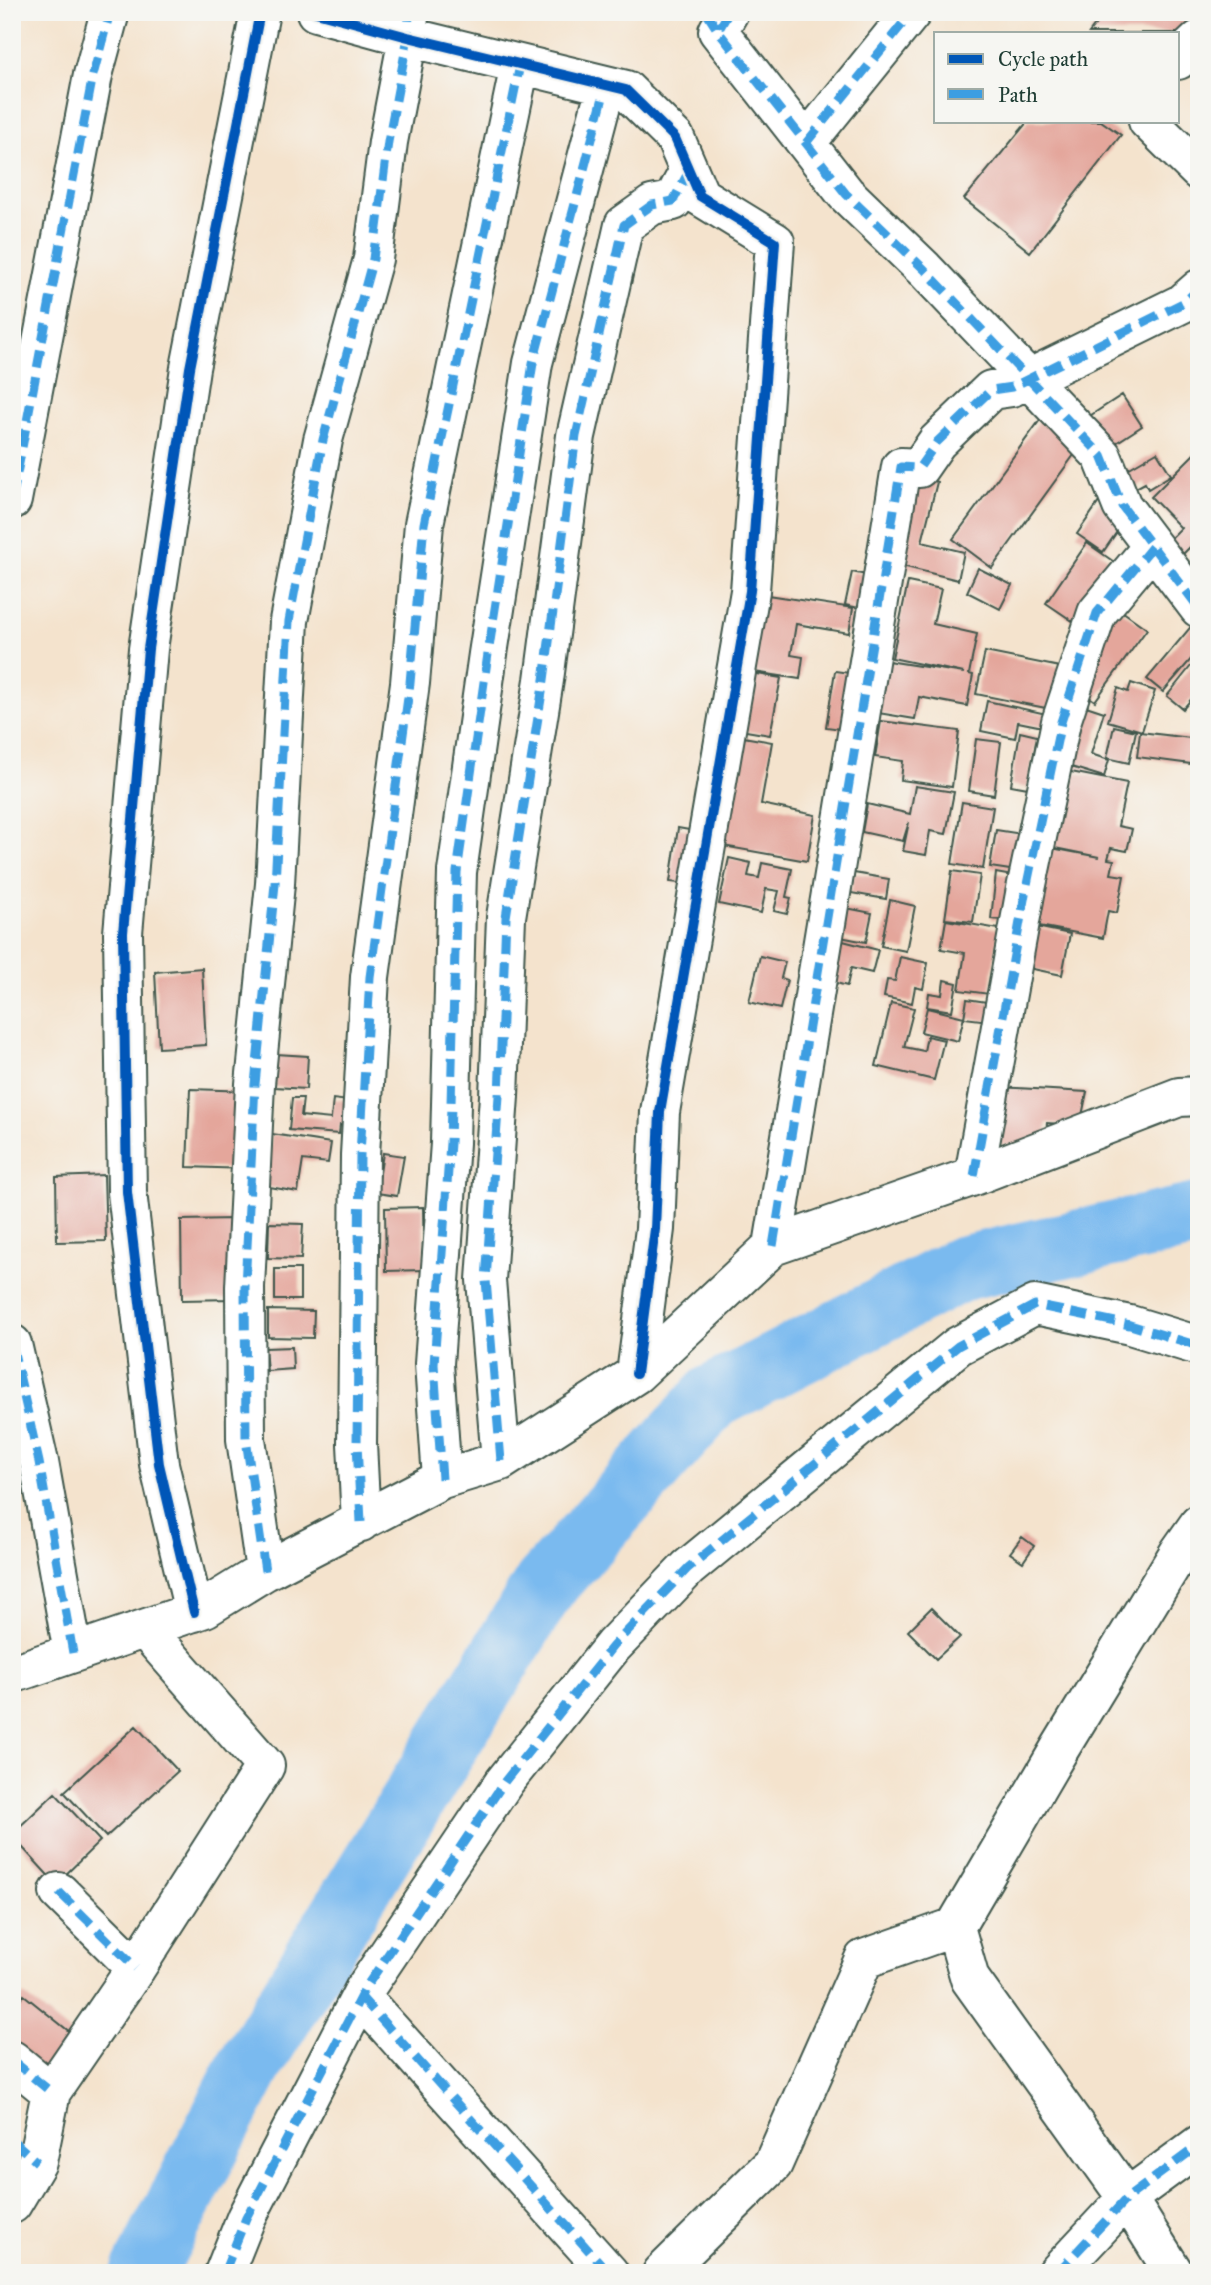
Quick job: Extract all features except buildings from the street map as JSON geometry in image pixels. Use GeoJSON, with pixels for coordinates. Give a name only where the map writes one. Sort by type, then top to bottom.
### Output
{"type":"FeatureCollection","features":[{"type":"Feature","properties":{"kind":"street"},"geometry":{"type":"LineString","coordinates":[[12,500],[93,75],[110,12]]}},
{"type":"Feature","properties":{"kind":"street"},"geometry":{"type":"LineString","coordinates":[[194,1612],[159,1464],[127,1192],[124,933],[152,622],[190,368],[260,12]]}},
{"type":"Feature","properties":{"kind":"street"},"geometry":{"type":"LineString","coordinates":[[316,12],[408,25],[520,65],[626,90],[675,138],[700,196],[775,242],[750,591],[660,1112],[655,1229],[636,1374]]}},
{"type":"Feature","properties":{"kind":"street"},"geometry":{"type":"LineString","coordinates":[[806,143],[912,12]]}},
{"type":"Feature","properties":{"kind":"street"},"geometry":{"type":"LineString","coordinates":[[718,18],[806,143],[846,194],[923,269],[1102,456],[1122,506],[1199,608]]}},
{"type":"Feature","properties":{"kind":"street"},"geometry":{"type":"LineString","coordinates":[[265,1571],[246,1439],[245,1287],[255,1084],[275,884],[289,621],[323,440],[373,259],[388,142],[408,25]]}},
{"type":"Feature","properties":{"kind":"street"},"geometry":{"type":"LineString","coordinates":[[1180,58],[1199,40]]}},
{"type":"Feature","properties":{"kind":"street"},"geometry":{"type":"LineString","coordinates":[[361,1522],[357,1444],[360,1155],[370,977],[410,684],[424,524],[520,65]]}},
{"type":"Feature","properties":{"kind":"street"},"geometry":{"type":"LineString","coordinates":[[442,1479],[435,1364],[450,1143],[457,872],[533,363],[606,86]]}},
{"type":"Feature","properties":{"kind":"street"},"geometry":{"type":"LineString","coordinates":[[1149,122],[1199,171]]}},
{"type":"Feature","properties":{"kind":"street"},"geometry":{"type":"LineString","coordinates":[[501,1461],[486,1280],[499,1096],[506,917],[544,680],[576,436],[624,225],[652,205],[673,201],[689,171]]}},
{"type":"Feature","properties":{"kind":"street"},"geometry":{"type":"LineString","coordinates":[[773,1246],[901,467],[919,468],[937,442],[991,390],[1013,387],[1182,303],[1199,289]]}},
{"type":"Feature","properties":{"kind":"street"},"geometry":{"type":"LineString","coordinates":[[974,1177],[1027,882],[1061,722],[1097,613],[1152,547]]}},
{"type":"Feature","properties":{"kind":"street"},"geometry":{"type":"LineString","coordinates":[[12,1674],[205,1608],[265,1571],[442,1479],[501,1461],[636,1374],[773,1246],[974,1177],[1179,1097],[1199,1096]]}},
{"type":"Feature","properties":{"kind":"street"},"geometry":{"type":"LineString","coordinates":[[224,2273],[246,2218],[361,1997],[505,1781],[613,1646],[688,1568],[958,1346],[1035,1305],[1130,1325],[1199,1346]]}},
{"type":"Feature","properties":{"kind":"street"},"geometry":{"type":"LineString","coordinates":[[12,1343],[39,1462],[73,1653]]}},
{"type":"Feature","properties":{"kind":"street"},"geometry":{"type":"LineString","coordinates":[[662,2273],[773,2164],[864,1959],[955,1927],[1060,1748],[1199,1524]]}},
{"type":"Feature","properties":{"kind":"street"},"geometry":{"type":"LineString","coordinates":[[12,2204],[25,2151],[51,2092],[136,1968],[265,1766],[145,1629]]}},
{"type":"Feature","properties":{"kind":"street"},"geometry":{"type":"LineString","coordinates":[[59,1892],[136,1968]]}},
{"type":"Feature","properties":{"kind":"street"},"geometry":{"type":"LineString","coordinates":[[955,1927],[970,1979],[1127,2198],[1174,2273]]}},
{"type":"Feature","properties":{"kind":"street"},"geometry":{"type":"LineString","coordinates":[[361,1997],[609,2273]]}},
{"type":"Feature","properties":{"kind":"street"},"geometry":{"type":"LineString","coordinates":[[12,2060],[51,2092]]}},
{"type":"Feature","properties":{"kind":"street"},"geometry":{"type":"LineString","coordinates":[[1057,2273],[1127,2198],[1199,2145]]}},
{"type":"Feature","properties":{"kind":"waterway"},"geometry":{"type":"LineString","coordinates":[[143,2273],[250,2065],[545,1585],[713,1397],[963,1268],[1199,1215]]}},
{"type":"Feature","properties":{"kind":"marked path"},"geometry":{"type":"LineString","coordinates":[[12,500],[93,75],[110,12]]}},
{"type":"Feature","properties":{"kind":"marked path"},"geometry":{"type":"LineString","coordinates":[[265,1571],[246,1439],[245,1287],[255,1084],[275,884],[289,621],[323,440],[373,259],[388,142],[408,37],[409,12]]}},
{"type":"Feature","properties":{"kind":"marked path"},"geometry":{"type":"LineString","coordinates":[[706,12],[718,31]]}},
{"type":"Feature","properties":{"kind":"marked path"},"geometry":{"type":"LineString","coordinates":[[729,12],[718,31],[846,194],[924,269],[1102,456],[1122,506],[1199,608]]}},
{"type":"Feature","properties":{"kind":"marked path"},"geometry":{"type":"LineString","coordinates":[[806,143],[912,12]]}},
{"type":"Feature","properties":{"kind":"marked path"},"geometry":{"type":"LineString","coordinates":[[361,1522],[357,1444],[360,1155],[370,977],[410,683],[424,524],[520,65]]}},
{"type":"Feature","properties":{"kind":"marked path"},"geometry":{"type":"LineString","coordinates":[[442,1479],[434,1364],[450,1143],[457,872],[533,363],[606,86]]}},
{"type":"Feature","properties":{"kind":"marked path"},"geometry":{"type":"LineString","coordinates":[[501,1461],[486,1280],[499,1096],[506,917],[544,680],[576,436],[624,225],[652,205],[673,201],[689,171]]}},
{"type":"Feature","properties":{"kind":"marked path"},"geometry":{"type":"LineString","coordinates":[[773,1246],[901,467],[919,468],[937,442],[991,390],[1012,387],[1183,303],[1199,289]]}},
{"type":"Feature","properties":{"kind":"marked path"},"geometry":{"type":"LineString","coordinates":[[974,1176],[1025,894],[1061,722],[1097,613],[1152,547]]}},
{"type":"Feature","properties":{"kind":"marked path"},"geometry":{"type":"LineString","coordinates":[[224,2273],[246,2218],[364,1990],[505,1781],[613,1646],[688,1568],[958,1346],[1035,1305],[1130,1325],[1199,1346]]}},
{"type":"Feature","properties":{"kind":"marked path"},"geometry":{"type":"LineString","coordinates":[[12,1344],[39,1462],[73,1653]]}},
{"type":"Feature","properties":{"kind":"marked path"},"geometry":{"type":"LineString","coordinates":[[59,1892],[136,1968]]}},
{"type":"Feature","properties":{"kind":"marked path"},"geometry":{"type":"LineString","coordinates":[[361,1997],[609,2273]]}},
{"type":"Feature","properties":{"kind":"marked path"},"geometry":{"type":"LineString","coordinates":[[12,2060],[51,2092]]}},
{"type":"Feature","properties":{"kind":"marked path"},"geometry":{"type":"LineString","coordinates":[[12,2140],[37,2162]]}},
{"type":"Feature","properties":{"kind":"marked path"},"geometry":{"type":"LineString","coordinates":[[1057,2273],[1127,2198],[1199,2145]]}},
{"type":"Feature","properties":{"kind":"cycle path"},"geometry":{"type":"LineString","coordinates":[[194,1612],[159,1464],[127,1192],[123,933],[148,649],[190,368],[260,12]]}},
{"type":"Feature","properties":{"kind":"cycle path"},"geometry":{"type":"LineString","coordinates":[[316,12],[626,90],[675,138],[700,196],[775,242],[750,591],[660,1112],[655,1229],[636,1374]]}}]}
